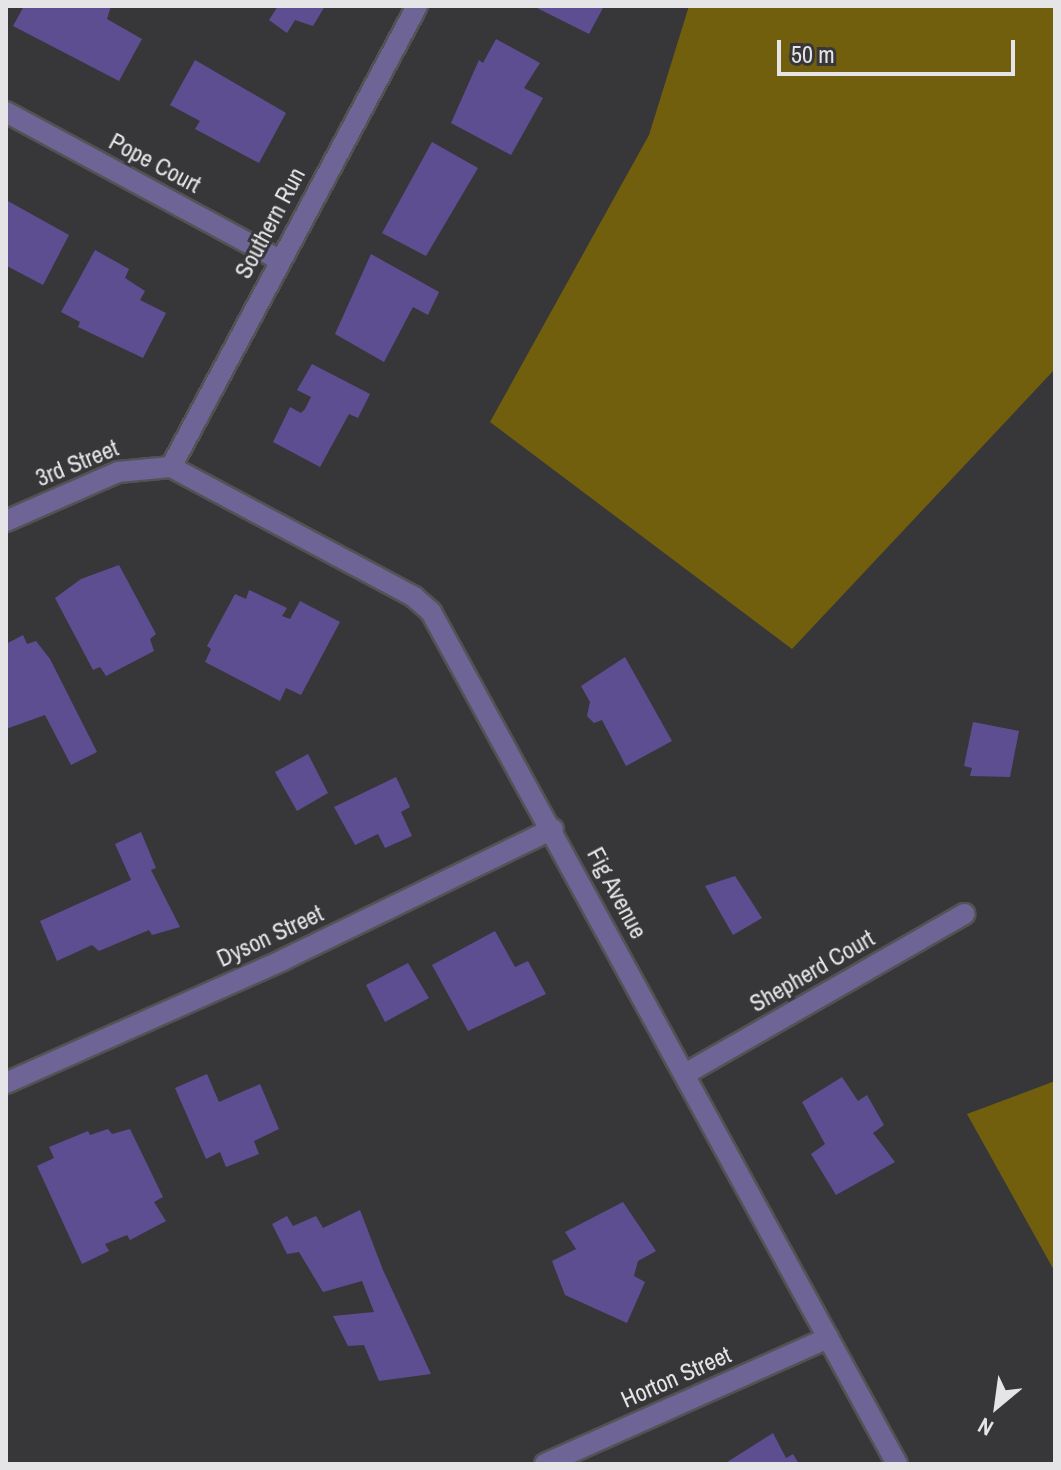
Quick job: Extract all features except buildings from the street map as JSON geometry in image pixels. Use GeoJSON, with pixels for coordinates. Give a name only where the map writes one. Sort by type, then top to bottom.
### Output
{"type":"FeatureCollection","features":[{"type":"Feature","properties":{"kind":"street","name":"Southern Run"},"geometry":{"type":"LineString","coordinates":[[171,467],[417,6]]}},
{"type":"Feature","properties":{"kind":"street","name":"Pope Court"},"geometry":{"type":"LineString","coordinates":[[6,112],[280,260]]}},
{"type":"Feature","properties":{"kind":"street","name":"3rd Street"},"geometry":{"type":"LineString","coordinates":[[6,521],[118,472],[171,467]]}},
{"type":"Feature","properties":{"kind":"street","name":"Fig Avenue"},"geometry":{"type":"LineString","coordinates":[[171,467],[414,597],[431,612],[553,829],[897,1464]]}},
{"type":"Feature","properties":{"kind":"street","name":"Dyson Street"},"geometry":{"type":"LineString","coordinates":[[6,1083],[283,960],[553,829]]}},
{"type":"Feature","properties":{"kind":"street","name":"Shepherd Court"},"geometry":{"type":"LineString","coordinates":[[685,1074],[964,914]]}},
{"type":"Feature","properties":{"kind":"street","name":"Horton Street"},"geometry":{"type":"LineString","coordinates":[[545,1464],[828,1338]]}},
{"type":"Feature","properties":{"kind":"shaded area"},"geometry":{"type":"Polygon","coordinates":[[[689,6],[1055,6],[1055,369],[792,649],[490,422],[649,135],[689,6]]]}},
{"type":"Feature","properties":{"kind":"shaded area"},"geometry":{"type":"Polygon","coordinates":[[[1055,1081],[1055,1272],[967,1114],[1055,1081]]]}}]}
